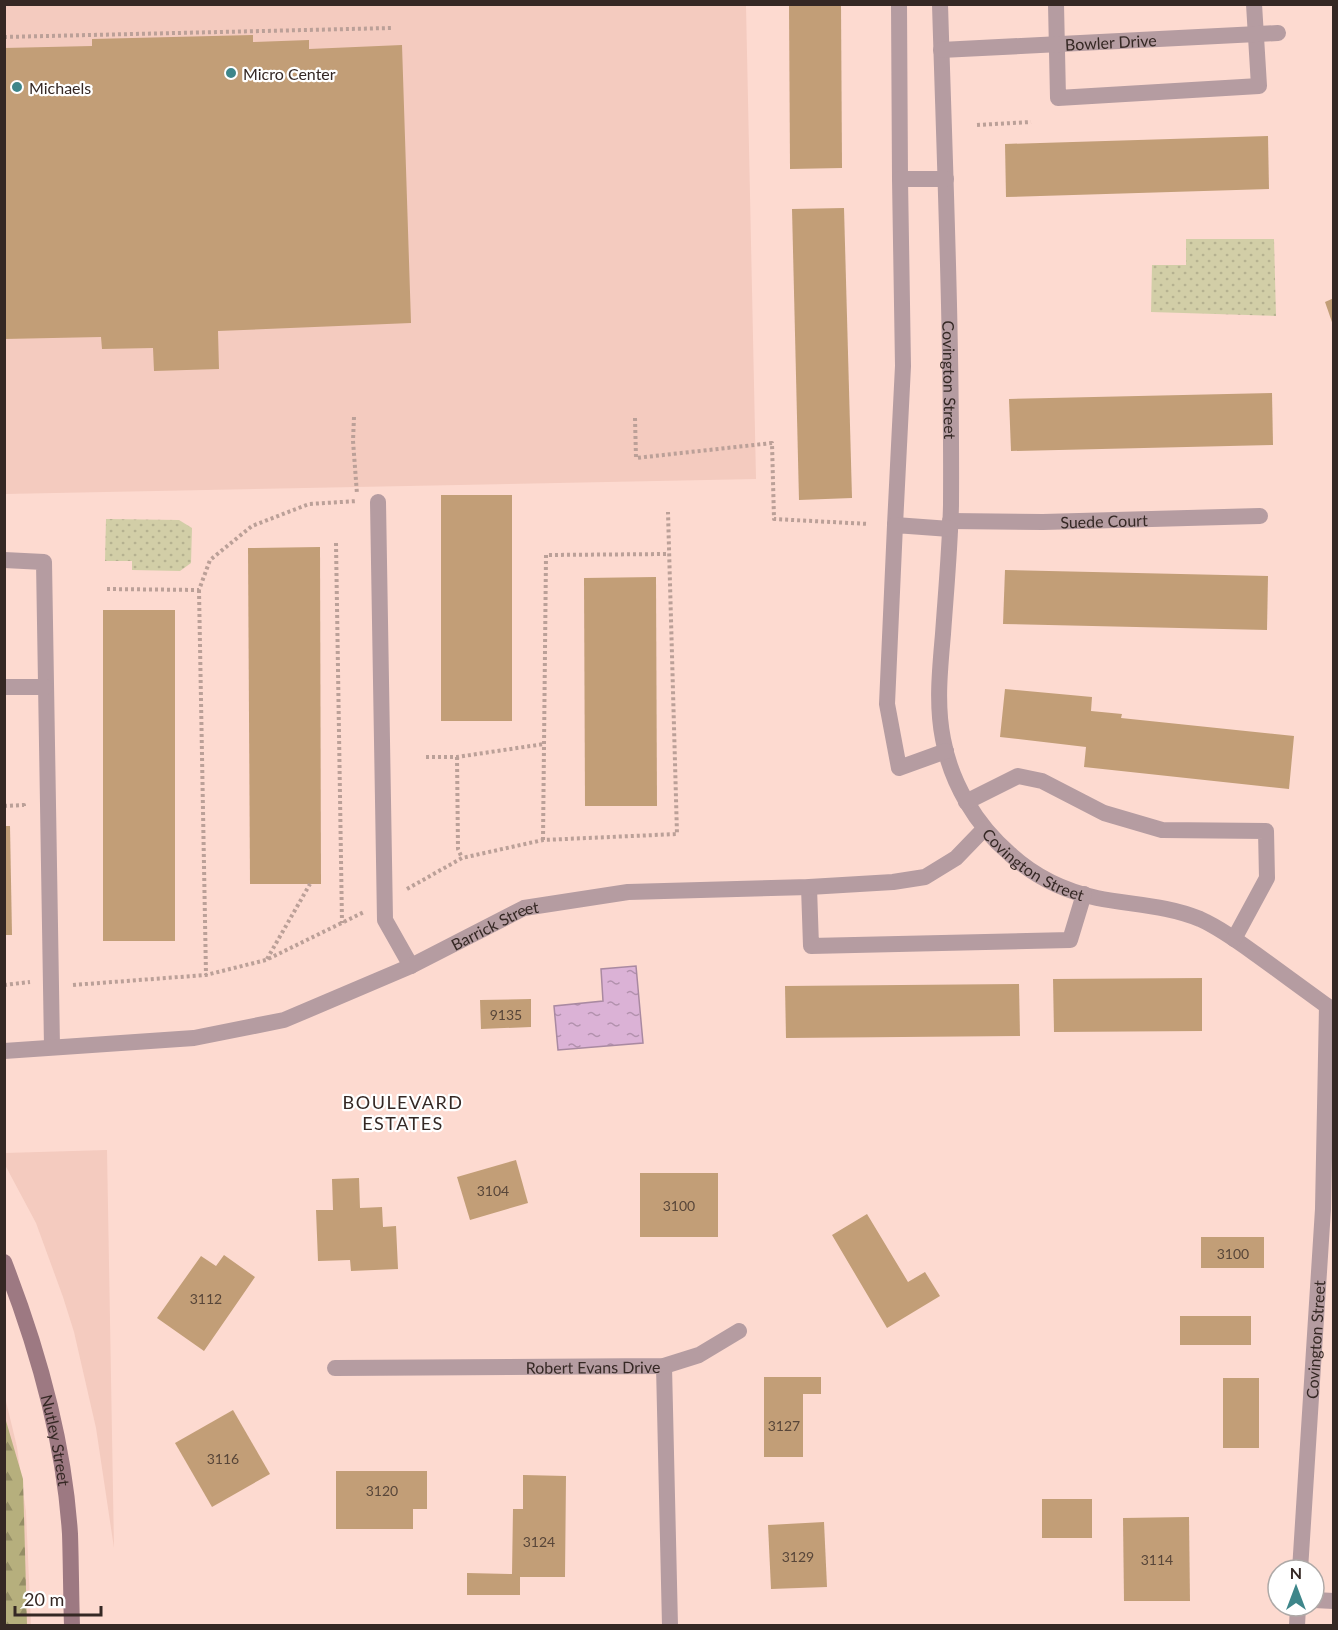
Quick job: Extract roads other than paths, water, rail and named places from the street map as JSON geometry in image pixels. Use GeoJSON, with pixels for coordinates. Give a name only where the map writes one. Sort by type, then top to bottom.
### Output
{"type":"FeatureCollection","features":[{"type":"Feature","properties":{"kind":"main road","name":"Nutley Street"},"geometry":{"type":"LineString","coordinates":[[4,1262],[25,1315],[40,1366],[61,1456],[70,1533],[72,1626]]}},
{"type":"Feature","properties":{"kind":"street"},"geometry":{"type":"LineString","coordinates":[[899,4],[903,366],[887,704],[899,768],[946,751]]}},
{"type":"Feature","properties":{"kind":"street","name":"Covington Street"},"geometry":{"type":"LineString","coordinates":[[940,4],[951,349],[950,525],[938,696],[943,739],[953,775],[966,801],[984,829],[1024,866],[1058,886],[1084,894],[1162,907],[1200,919],[1330,1002],[1323,1209],[1301,1558]]}},
{"type":"Feature","properties":{"kind":"street"},"geometry":{"type":"LineString","coordinates":[[1056,4],[1058,98],[1259,86],[1254,4]]}},
{"type":"Feature","properties":{"kind":"street","name":"Bowler Drive"},"geometry":{"type":"LineString","coordinates":[[941,50],[1278,33]]}},
{"type":"Feature","properties":{"kind":"street"},"geometry":{"type":"LineString","coordinates":[[900,179],[946,179]]}},
{"type":"Feature","properties":{"kind":"street"},"geometry":{"type":"LineString","coordinates":[[378,502],[385,920],[411,966]]}},
{"type":"Feature","properties":{"kind":"street","name":"Suede Court"},"geometry":{"type":"LineString","coordinates":[[895,525],[1260,516]]}},
{"type":"Feature","properties":{"kind":"street"},"geometry":{"type":"LineString","coordinates":[[4,560],[44,562],[52,1047]]}},
{"type":"Feature","properties":{"kind":"street"},"geometry":{"type":"LineString","coordinates":[[4,687],[45,687]]}},
{"type":"Feature","properties":{"kind":"street"},"geometry":{"type":"LineString","coordinates":[[966,801],[1018,776],[1042,781],[1104,813],[1162,830],[1266,831],[1268,878],[1234,939]]}},
{"type":"Feature","properties":{"kind":"street","name":"Barrick Street"},"geometry":{"type":"LineString","coordinates":[[4,1051],[194,1038],[284,1020],[411,966],[524,908],[628,892],[809,887],[893,882],[925,877],[956,858],[984,829]]}},
{"type":"Feature","properties":{"kind":"street"},"geometry":{"type":"LineString","coordinates":[[809,887],[812,946],[1070,940],[1084,894]]}},
{"type":"Feature","properties":{"kind":"street"},"geometry":{"type":"LineString","coordinates":[[664,1366],[699,1355],[739,1331]]}},
{"type":"Feature","properties":{"kind":"street","name":"Robert Evans Drive"},"geometry":{"type":"LineString","coordinates":[[335,1368],[664,1366],[670,1626]]}},
{"type":"Feature","properties":{"kind":"water"},"geometry":{"type":"Polygon","coordinates":[[[636,966],[643,1043],[558,1050],[554,1006],[603,1001],[601,969],[636,966]]]}},
{"type":"Feature","properties":{"kind":"place","name":"Micro Center"},"geometry":{"type":"Point","coordinates":[231,73]}},
{"type":"Feature","properties":{"kind":"place","name":"Michaels"},"geometry":{"type":"Point","coordinates":[17,87]}},
{"type":"Feature","properties":{"kind":"district","name":"BOULEVARD ESTATES"},"geometry":{"type":"Point","coordinates":[403,1112]}}]}
